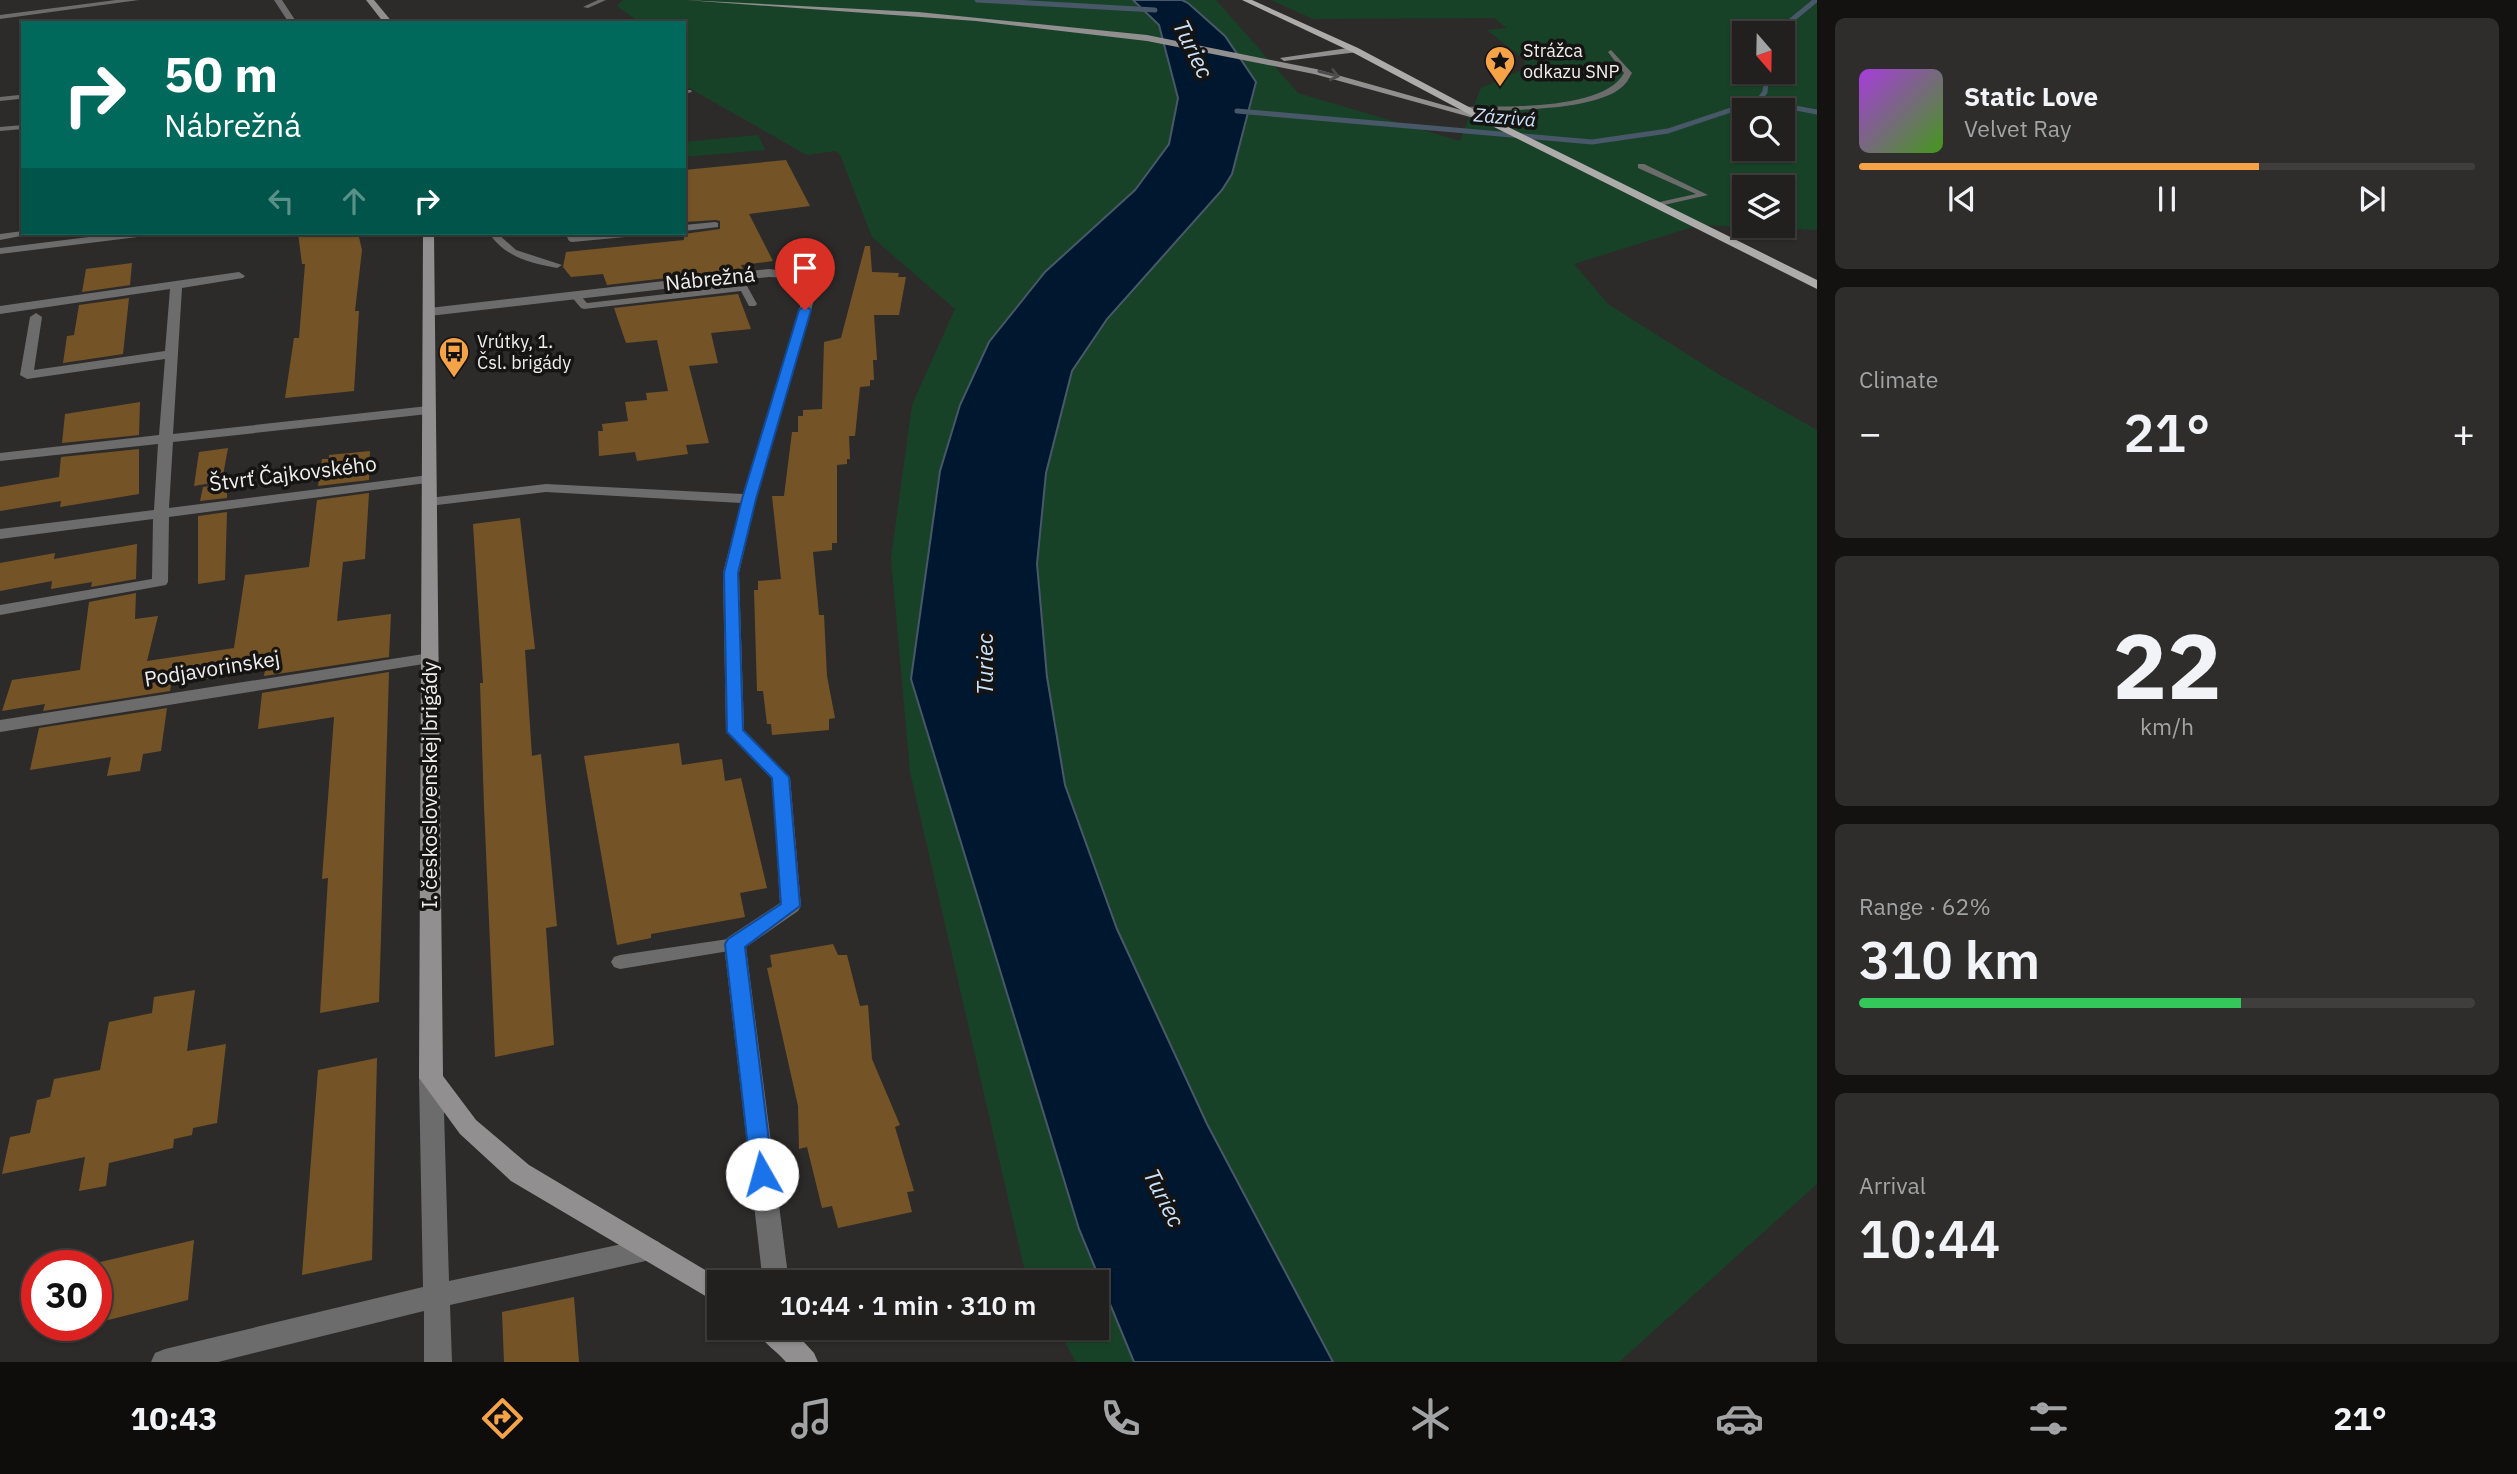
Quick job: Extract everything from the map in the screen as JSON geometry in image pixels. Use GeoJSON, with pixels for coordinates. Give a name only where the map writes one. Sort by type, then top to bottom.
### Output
{"type":"FeatureCollection","features":[{"type":"Feature","properties":{"kind":"main road"},"geometry":{"type":"LineString","coordinates":[[1247,0],[1355,50],[1465,109],[1817,285]]}},
{"type":"Feature","properties":{"kind":"street"},"geometry":{"type":"LineString","coordinates":[[0,17],[135,0]]}},
{"type":"Feature","properties":{"kind":"street"},"geometry":{"type":"LineString","coordinates":[[278,0],[292,21]]}},
{"type":"Feature","properties":{"kind":"street"},"geometry":{"type":"LineString","coordinates":[[370,0],[387,21]]}},
{"type":"Feature","properties":{"kind":"street"},"geometry":{"type":"LineString","coordinates":[[689,0],[1000,22],[1149,39],[1263,59],[1371,85],[1481,117]]}},
{"type":"Feature","properties":{"kind":"street"},"geometry":{"type":"LineString","coordinates":[[1308,56],[1317,49],[1318,32]]}},
{"type":"Feature","properties":{"kind":"street"},"geometry":{"type":"LineString","coordinates":[[1263,59],[1355,50]]}},
{"type":"Feature","properties":{"kind":"street"},"geometry":{"type":"LineString","coordinates":[[0,237],[21,234]]}},
{"type":"Feature","properties":{"kind":"street"},"geometry":{"type":"LineString","coordinates":[[0,251],[130,235]]}},
{"type":"Feature","properties":{"kind":"street","name":"I. československej brigády"},"geometry":{"type":"LineString","coordinates":[[428,235],[431,1079],[439,1295],[438,1362]]}},
{"type":"Feature","properties":{"kind":"street","name":"Nábrežná"},"geometry":{"type":"LineString","coordinates":[[429,312],[575,295],[716,285],[782,274],[795,275],[812,286],[749,499],[731,573],[735,732],[781,777],[791,906],[735,944]]}},
{"type":"Feature","properties":{"kind":"street"},"geometry":{"type":"LineString","coordinates":[[0,310],[239,276]]}},
{"type":"Feature","properties":{"kind":"street"},"geometry":{"type":"LineString","coordinates":[[0,610],[160,582],[161,511],[176,285]]}},
{"type":"Feature","properties":{"kind":"street"},"geometry":{"type":"LineString","coordinates":[[36,317],[27,375],[172,354]]}},
{"type":"Feature","properties":{"kind":"street"},"geometry":{"type":"LineString","coordinates":[[0,457],[428,410]]}},
{"type":"Feature","properties":{"kind":"street","name":"Štvrť Čajkovského"},"geometry":{"type":"LineString","coordinates":[[0,534],[161,511],[429,479]]}},
{"type":"Feature","properties":{"kind":"street"},"geometry":{"type":"LineString","coordinates":[[429,502],[546,488],[749,499]]}},
{"type":"Feature","properties":{"kind":"street","name":"Podjavorinskej"},"geometry":{"type":"LineString","coordinates":[[0,726],[430,658]]}},
{"type":"Feature","properties":{"kind":"street"},"geometry":{"type":"LineString","coordinates":[[735,944],[774,1270]]}},
{"type":"Feature","properties":{"kind":"street"},"geometry":{"type":"LineString","coordinates":[[431,1079],[468,1126],[520,1174],[707,1285]]}},
{"type":"Feature","properties":{"kind":"street"},"geometry":{"type":"LineString","coordinates":[[165,1362],[439,1295],[650,1250]]}},
{"type":"Feature","properties":{"kind":"street"},"geometry":{"type":"LineString","coordinates":[[786,1340],[804,1362]]}},
{"type":"Feature","properties":{"kind":"lane"},"geometry":{"type":"LineString","coordinates":[[586,7],[603,0]]}},
{"type":"Feature","properties":{"kind":"lane"},"geometry":{"type":"LineString","coordinates":[[1465,109],[1523,107],[1604,95],[1619,86],[1628,73],[1611,51]]}},
{"type":"Feature","properties":{"kind":"lane"},"geometry":{"type":"LineString","coordinates":[[0,99],[16,97]]}},
{"type":"Feature","properties":{"kind":"lane"},"geometry":{"type":"LineString","coordinates":[[0,129],[21,127]]}},
{"type":"Feature","properties":{"kind":"lane"},"geometry":{"type":"LineString","coordinates":[[1641,166],[1704,195],[1658,205]]}},
{"type":"Feature","properties":{"kind":"lane"},"geometry":{"type":"LineString","coordinates":[[686,228],[715,225]]}},
{"type":"Feature","properties":{"kind":"lane"},"geometry":{"type":"LineString","coordinates":[[495,235],[506,250],[520,257],[557,265]]}},
{"type":"Feature","properties":{"kind":"lane"},"geometry":{"type":"LineString","coordinates":[[570,235],[572,239],[615,235]]}},
{"type":"Feature","properties":{"kind":"lane"},"geometry":{"type":"LineString","coordinates":[[716,285],[744,288],[752,304]]}},
{"type":"Feature","properties":{"kind":"lane"},"geometry":{"type":"LineString","coordinates":[[620,962],[735,944]]}},
{"type":"Feature","properties":{"kind":"green space"},"geometry":{"type":"Polygon","coordinates":[[[623,0],[1216,0],[1298,93],[1460,141],[1481,88],[1524,69],[1525,60],[1487,30],[1507,28],[1494,18],[1313,19],[1271,0],[1817,0],[1817,230],[1795,229],[1795,175],[1732,175],[1732,226],[1699,225],[1574,264],[1608,304],[1720,375],[1817,430],[1817,1184],[1619,1362],[1076,1362],[1064,1340],[1109,1340],[1109,1270],[1025,1270],[910,772],[891,558],[912,405],[955,309],[872,237],[840,155],[836,151],[807,155],[686,86],[686,21],[637,21],[617,6],[623,0]]]}},
{"type":"Feature","properties":{"kind":"green space"},"geometry":{"type":"Polygon","coordinates":[[[758,135],[765,150],[686,157],[686,142],[758,135]]]}},
{"type":"Feature","properties":{"kind":"water","name":"Turiec"},"geometry":{"type":"Polygon","coordinates":[[[1133,0],[1182,0],[1188,3],[1225,36],[1256,82],[1232,174],[1222,190],[1107,319],[1072,371],[1046,473],[1037,564],[1047,677],[1065,785],[1117,929],[1207,1124],[1333,1362],[1134,1362],[1109,1302],[1109,1270],[1096,1270],[1079,1229],[911,679],[940,471],[960,405],[989,342],[1045,272],[1135,190],[1169,144],[1178,98],[1159,25],[1133,0]]]}},
{"type":"Feature","properties":{"kind":"building"},"geometry":{"type":"Polygon","coordinates":[[[786,160],[810,206],[749,214],[773,261],[741,265],[743,269],[607,285],[603,274],[571,277],[563,267],[566,252],[684,240],[686,234],[720,229],[720,221],[716,220],[686,222],[686,170],[786,160]]]}},
{"type":"Feature","properties":{"kind":"building"},"geometry":{"type":"Polygon","coordinates":[[[298,235],[358,235],[362,250],[355,311],[359,311],[354,391],[285,398],[294,338],[299,338],[305,264],[302,264],[298,235]]]}},
{"type":"Feature","properties":{"kind":"building"},"geometry":{"type":"Polygon","coordinates":[[[865,246],[870,246],[872,272],[899,273],[898,277],[906,277],[899,315],[874,315],[877,360],[873,360],[874,380],[870,380],[870,386],[860,387],[855,436],[849,436],[850,459],[847,459],[847,464],[837,465],[837,543],[832,543],[832,550],[813,552],[819,615],[824,615],[827,676],[835,718],[829,719],[829,730],[772,735],[771,724],[767,724],[763,691],[757,691],[754,590],[758,590],[758,581],[781,579],[772,496],[784,496],[792,432],[798,432],[798,416],[803,416],[803,410],[822,409],[824,342],[841,338],[865,246]]]}},
{"type":"Feature","properties":{"kind":"building"},"geometry":{"type":"Polygon","coordinates":[[[132,263],[130,285],[82,292],[86,269],[132,263]]]}},
{"type":"Feature","properties":{"kind":"building"},"geometry":{"type":"Polygon","coordinates":[[[738,294],[751,329],[711,333],[718,363],[689,366],[709,443],[686,445],[688,454],[637,461],[635,452],[599,456],[598,431],[603,431],[602,424],[628,421],[625,402],[647,400],[646,393],[668,391],[657,340],[626,343],[614,308],[738,294]]]}},
{"type":"Feature","properties":{"kind":"building"},"geometry":{"type":"Polygon","coordinates":[[[129,298],[123,354],[63,363],[67,336],[74,335],[79,305],[129,298]]]}},
{"type":"Feature","properties":{"kind":"building"},"geometry":{"type":"Polygon","coordinates":[[[140,402],[139,435],[62,443],[65,414],[140,402]]]}},
{"type":"Feature","properties":{"kind":"building"},"geometry":{"type":"Polygon","coordinates":[[[228,448],[222,481],[194,486],[199,452],[228,448]]]}},
{"type":"Feature","properties":{"kind":"building"},"geometry":{"type":"Polygon","coordinates":[[[139,449],[139,494],[60,507],[61,501],[0,511],[0,487],[59,477],[61,457],[139,449]]]}},
{"type":"Feature","properties":{"kind":"building"},"geometry":{"type":"Polygon","coordinates":[[[370,451],[369,480],[318,486],[322,459],[329,459],[329,455],[370,451]]]}},
{"type":"Feature","properties":{"kind":"building"},"geometry":{"type":"Polygon","coordinates":[[[227,484],[227,498],[200,501],[203,487],[227,484]]]}},
{"type":"Feature","properties":{"kind":"building"},"geometry":{"type":"Polygon","coordinates":[[[369,493],[365,559],[343,562],[337,621],[391,614],[389,657],[264,676],[265,670],[175,684],[171,685],[170,691],[43,711],[45,704],[2,711],[12,680],[80,670],[89,602],[136,593],[135,619],[158,616],[147,661],[234,648],[245,575],[309,567],[317,500],[369,493]]]}},
{"type":"Feature","properties":{"kind":"building"},"geometry":{"type":"Polygon","coordinates":[[[227,512],[225,580],[198,584],[198,516],[227,512]]]}},
{"type":"Feature","properties":{"kind":"building"},"geometry":{"type":"Polygon","coordinates":[[[520,518],[535,649],[525,650],[532,756],[541,754],[557,926],[546,928],[554,1045],[495,1057],[480,683],[483,683],[473,524],[520,518]]]}},
{"type":"Feature","properties":{"kind":"building"},"geometry":{"type":"Polygon","coordinates":[[[137,544],[136,579],[91,587],[92,582],[51,589],[52,581],[0,591],[0,563],[55,553],[54,559],[137,544]]]}},
{"type":"Feature","properties":{"kind":"building"},"geometry":{"type":"Polygon","coordinates":[[[389,672],[379,1002],[320,1013],[328,878],[322,879],[334,717],[258,729],[262,693],[389,672]]]}},
{"type":"Feature","properties":{"kind":"building"},"geometry":{"type":"Polygon","coordinates":[[[167,708],[161,751],[143,754],[140,771],[107,776],[111,757],[30,770],[39,728],[167,708]]]}},
{"type":"Feature","properties":{"kind":"building"},"geometry":{"type":"Polygon","coordinates":[[[679,743],[682,765],[722,759],[725,781],[741,778],[767,888],[740,893],[745,917],[651,934],[651,938],[617,945],[584,756],[679,743]]]}},
{"type":"Feature","properties":{"kind":"building"},"geometry":{"type":"Polygon","coordinates":[[[833,944],[838,955],[847,955],[860,1006],[868,1005],[872,1059],[900,1125],[895,1127],[914,1191],[907,1192],[912,1212],[838,1228],[832,1206],[822,1208],[807,1147],[799,1149],[798,1106],[767,968],[772,967],[770,955],[833,944]]]}},
{"type":"Feature","properties":{"kind":"building"},"geometry":{"type":"Polygon","coordinates":[[[195,990],[187,1051],[226,1044],[217,1123],[193,1128],[192,1135],[174,1139],[173,1148],[109,1163],[106,1186],[79,1191],[85,1157],[2,1174],[10,1137],[30,1133],[37,1100],[50,1097],[54,1079],[100,1070],[109,1022],[152,1013],[154,997],[195,990]]]}},
{"type":"Feature","properties":{"kind":"building"},"geometry":{"type":"Polygon","coordinates":[[[377,1058],[372,1260],[302,1275],[318,1070],[377,1058]]]}},
{"type":"Feature","properties":{"kind":"building"},"geometry":{"type":"Polygon","coordinates":[[[194,1240],[188,1300],[112,1319],[112,1259],[194,1240]]]}},
{"type":"Feature","properties":{"kind":"building"},"geometry":{"type":"Polygon","coordinates":[[[574,1297],[579,1362],[504,1362],[502,1312],[574,1297]]]}},
{"type":"Feature","properties":{"kind":"waterway"},"geometry":{"type":"LineString","coordinates":[[977,0],[1155,10]]}},
{"type":"Feature","properties":{"kind":"waterway","name":"Zázrivá"},"geometry":{"type":"LineString","coordinates":[[1791,21],[1816,0]]}},
{"type":"Feature","properties":{"kind":"waterway","name":"Zázrivá"},"geometry":{"type":"LineString","coordinates":[[1760,98],[1765,92],[1766,84]]}},
{"type":"Feature","properties":{"kind":"waterway"},"geometry":{"type":"LineString","coordinates":[[1795,108],[1817,112]]}},
{"type":"Feature","properties":{"kind":"waterway","name":"Zázrivá"},"geometry":{"type":"LineString","coordinates":[[1237,111],[1592,142],[1668,131],[1732,110]]}},
{"type":"Feature","properties":{"kind":"place","name":"Strážca odkazu SNP"},"geometry":{"type":"Point","coordinates":[1500,88]}},
{"type":"Feature","properties":{"kind":"place","name":"Vrútky, 1. Čsl. brigády"},"geometry":{"type":"Point","coordinates":[454,379]}},
{"type":"Feature","properties":{"kind":"route"},"geometry":{"type":"LineString","coordinates":[[762,1174],[735,944],[791,906],[781,777],[735,732],[731,573],[749,499],[805,310]]}}]}
